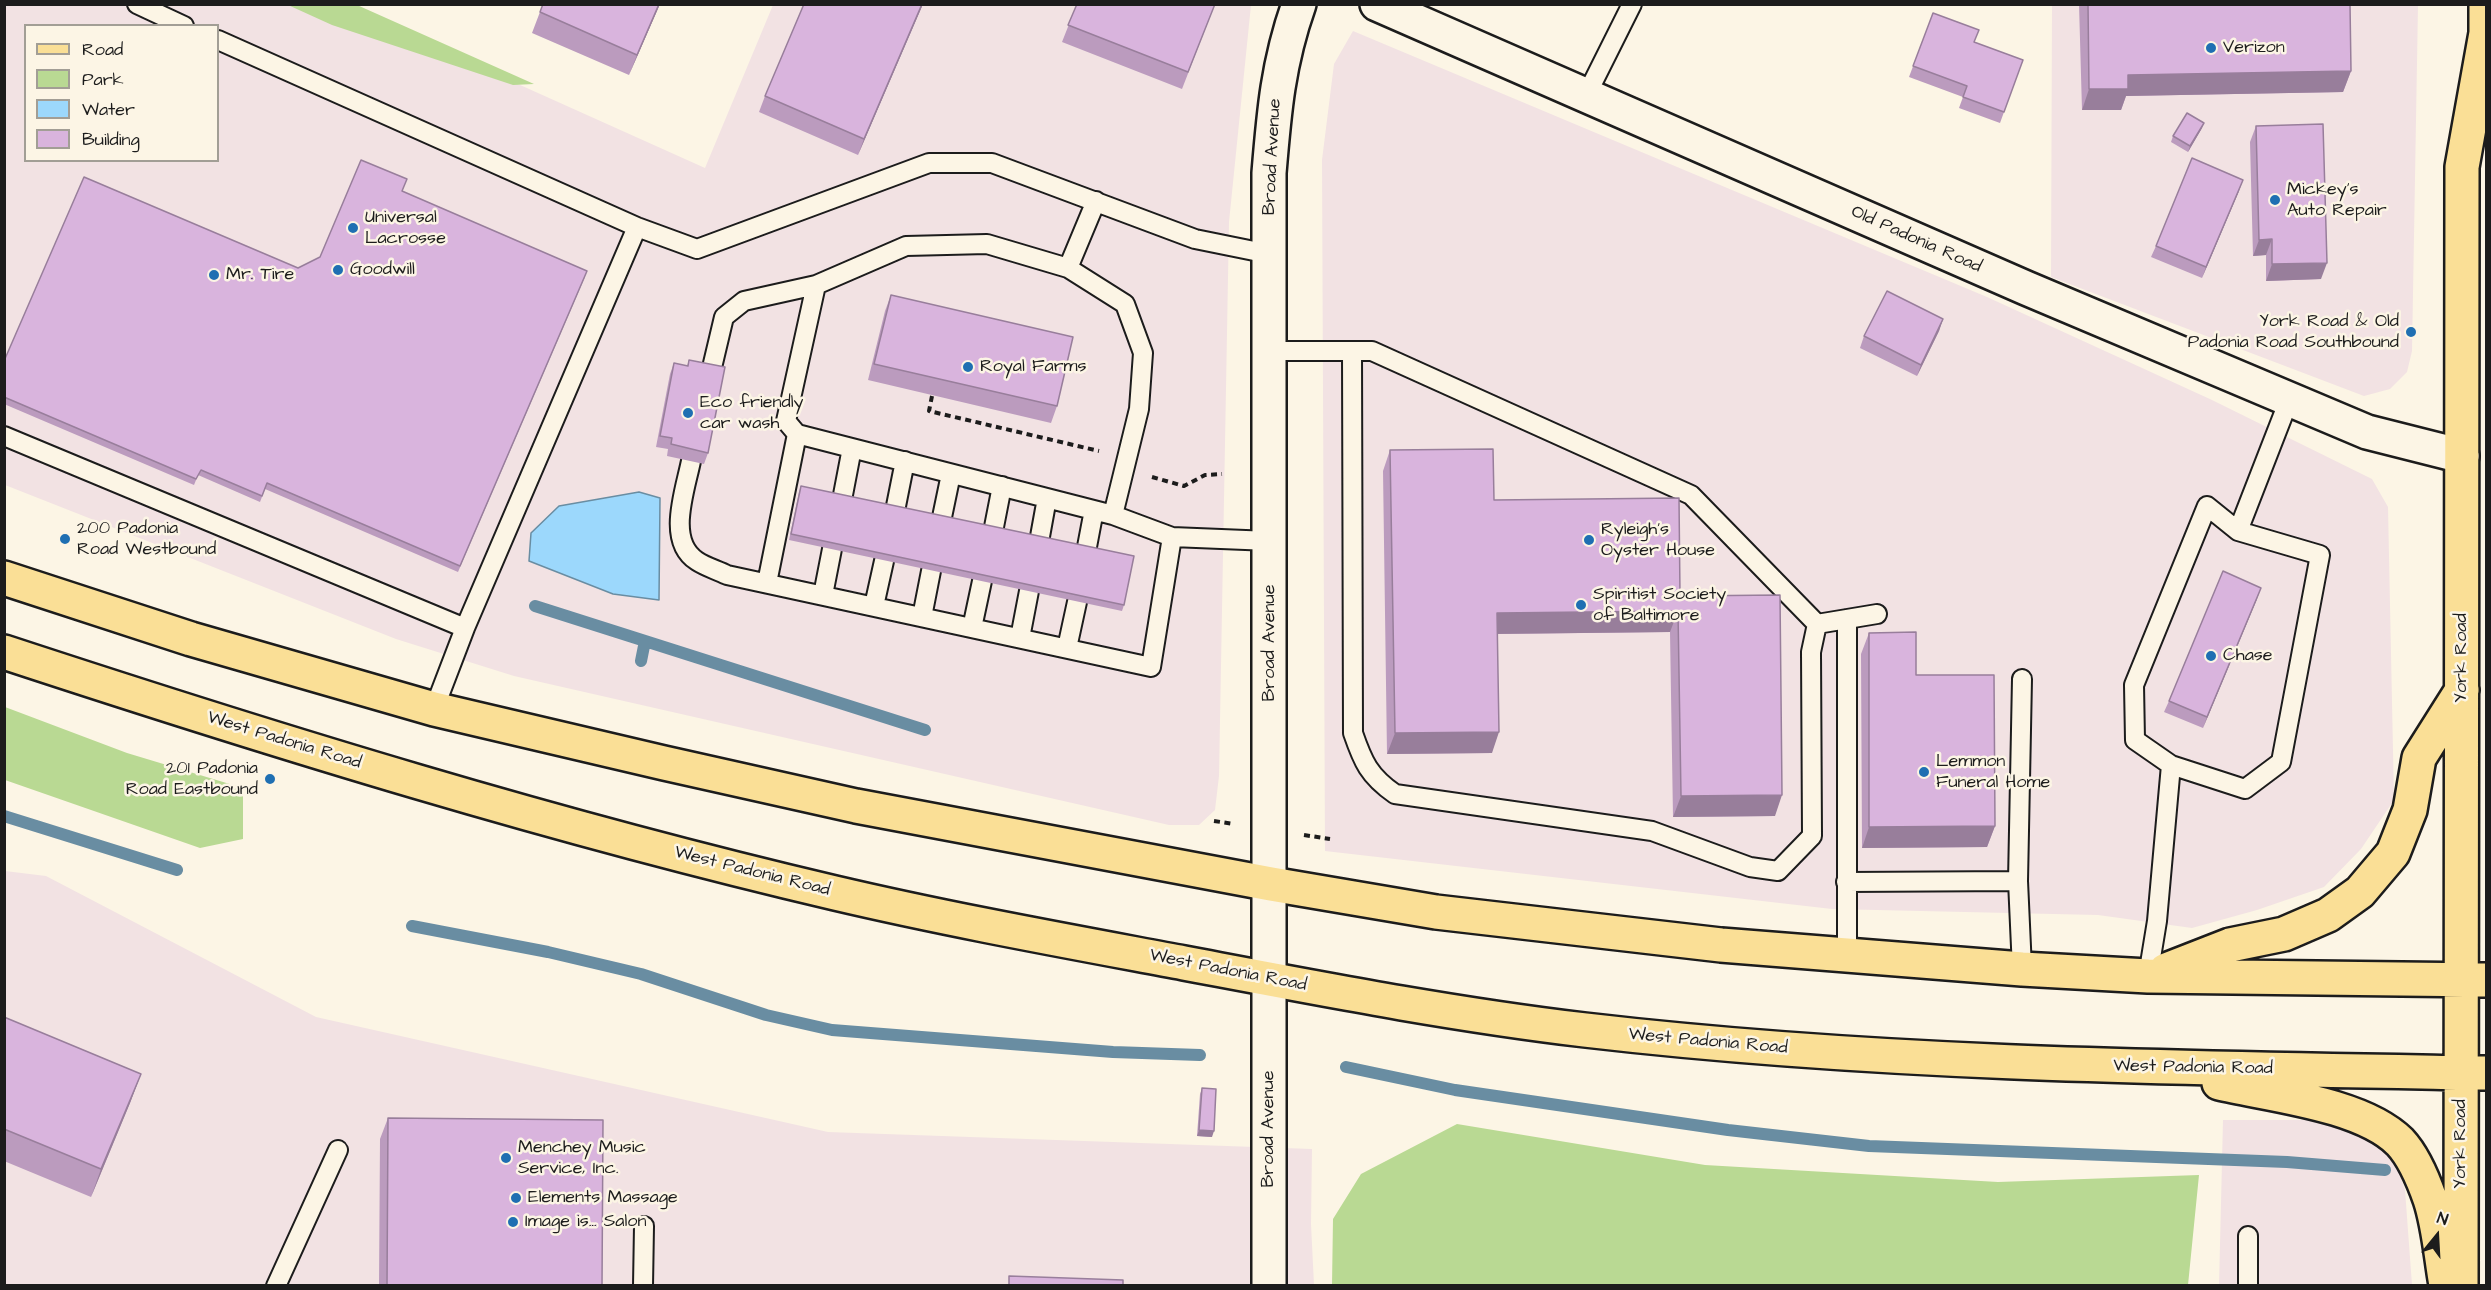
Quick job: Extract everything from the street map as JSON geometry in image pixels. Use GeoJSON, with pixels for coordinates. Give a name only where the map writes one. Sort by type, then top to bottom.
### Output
{"type":"FeatureCollection","features":[{"type":"Feature","properties":{"kind":"main road","name":"York Road"},"geometry":{"type":"LineString","coordinates":[[2461,1286],[2474,1073],[2474,980],[2462,690],[2462,167],[2486,25]]}},
{"type":"Feature","properties":{"kind":"main road"},"geometry":{"type":"LineString","coordinates":[[4,578],[191,639],[434,709],[856,806],[1271,884],[1436,912],[1847,957],[2022,969],[2148,976],[2474,980]]}},
{"type":"Feature","properties":{"kind":"main road","name":"West Padonia Road"},"geometry":{"type":"LineString","coordinates":[[4,652],[307,749],[645,846],[839,894],[1418,1007],[1712,1044],[1978,1062],[2156,1068],[2474,1073]]}},
{"type":"Feature","properties":{"kind":"main road"},"geometry":{"type":"LineString","coordinates":[[2148,976],[2230,945],[2284,934],[2328,915],[2360,892],[2393,853],[2410,810],[2419,758],[2462,690]]}},
{"type":"Feature","properties":{"kind":"main road"},"geometry":{"type":"LineString","coordinates":[[2156,1068],[2339,1109],[2374,1123],[2400,1143],[2417,1167],[2430,1200],[2446,1286]]}},
{"type":"Feature","properties":{"kind":"street","name":"Broad Avenue"},"geometry":{"type":"LineString","coordinates":[[1269,1286],[1271,884],[1269,173],[1275,98],[1284,45],[1299,4]]}},
{"type":"Feature","properties":{"kind":"street","name":"Old Padonia Road"},"geometry":{"type":"LineString","coordinates":[[1377,4],[2367,432],[2462,456]]}},
{"type":"Feature","properties":{"kind":"lane"},"geometry":{"type":"LineString","coordinates":[[137,4],[180,24]]}},
{"type":"Feature","properties":{"kind":"lane"},"geometry":{"type":"LineString","coordinates":[[1586,96],[1632,4]]}},
{"type":"Feature","properties":{"kind":"lane"},"geometry":{"type":"LineString","coordinates":[[219,40],[637,227],[697,249],[929,163],[961,161],[992,163],[1196,239],[1269,254]]}},
{"type":"Feature","properties":{"kind":"lane"},"geometry":{"type":"LineString","coordinates":[[1068,268],[1096,201]]}},
{"type":"Feature","properties":{"kind":"lane"},"geometry":{"type":"LineString","coordinates":[[434,709],[465,628],[637,227]]}},
{"type":"Feature","properties":{"kind":"lane"},"geometry":{"type":"LineString","coordinates":[[710,376],[724,317],[744,301],[816,285],[906,246],[987,244],[1068,268],[1125,304],[1143,353],[1139,409],[1113,515]]}},
{"type":"Feature","properties":{"kind":"lane"},"geometry":{"type":"LineString","coordinates":[[816,285],[786,421],[797,434],[1113,515],[1172,537],[1270,542]]}},
{"type":"Feature","properties":{"kind":"lane"},"geometry":{"type":"LineString","coordinates":[[1269,351],[1372,351],[1691,495],[1817,624]]}},
{"type":"Feature","properties":{"kind":"lane"},"geometry":{"type":"LineString","coordinates":[[1352,351],[1353,733],[1363,762],[1376,782],[1395,794],[1652,831],[1750,867],[1778,871],[1812,836],[1811,652],[1817,624]]}},
{"type":"Feature","properties":{"kind":"lane"},"geometry":{"type":"LineString","coordinates":[[2238,531],[2289,399]]}},
{"type":"Feature","properties":{"kind":"lane"},"geometry":{"type":"LineString","coordinates":[[767,583],[797,434]]}},
{"type":"Feature","properties":{"kind":"lane"},"geometry":{"type":"LineString","coordinates":[[4,436],[465,628]]}},
{"type":"Feature","properties":{"kind":"lane"},"geometry":{"type":"LineString","coordinates":[[842,500],[852,448]]}},
{"type":"Feature","properties":{"kind":"lane"},"geometry":{"type":"LineString","coordinates":[[691,461],[679,523],[684,550],[697,561],[727,574],[1152,667],[1172,537]]}},
{"type":"Feature","properties":{"kind":"lane"},"geometry":{"type":"LineString","coordinates":[[895,511],[905,461]]}},
{"type":"Feature","properties":{"kind":"lane"},"geometry":{"type":"LineString","coordinates":[[941,522],[951,474]]}},
{"type":"Feature","properties":{"kind":"lane"},"geometry":{"type":"LineString","coordinates":[[993,532],[1002,486]]}},
{"type":"Feature","properties":{"kind":"lane"},"geometry":{"type":"LineString","coordinates":[[1039,542],[1047,498]]}},
{"type":"Feature","properties":{"kind":"lane"},"geometry":{"type":"LineString","coordinates":[[2207,506],[2238,531],[2320,555],[2281,762],[2245,789],[2171,765],[2135,740],[2134,685],[2207,506]]}},
{"type":"Feature","properties":{"kind":"lane"},"geometry":{"type":"LineString","coordinates":[[1086,552],[1094,510]]}},
{"type":"Feature","properties":{"kind":"lane"},"geometry":{"type":"LineString","coordinates":[[823,595],[832,549]]}},
{"type":"Feature","properties":{"kind":"lane"},"geometry":{"type":"LineString","coordinates":[[874,606],[884,561]]}},
{"type":"Feature","properties":{"kind":"lane"},"geometry":{"type":"LineString","coordinates":[[922,617],[932,571]]}},
{"type":"Feature","properties":{"kind":"lane"},"geometry":{"type":"LineString","coordinates":[[972,628],[982,581]]}},
{"type":"Feature","properties":{"kind":"lane"},"geometry":{"type":"LineString","coordinates":[[1020,638],[1029,591]]}},
{"type":"Feature","properties":{"kind":"lane"},"geometry":{"type":"LineString","coordinates":[[1067,648],[1077,602]]}},
{"type":"Feature","properties":{"kind":"lane"},"geometry":{"type":"LineString","coordinates":[[1817,624],[1877,614]]}},
{"type":"Feature","properties":{"kind":"lane"},"geometry":{"type":"LineString","coordinates":[[1847,619],[1847,957]]}},
{"type":"Feature","properties":{"kind":"lane"},"geometry":{"type":"LineString","coordinates":[[2022,679],[2018,881],[2022,969]]}},
{"type":"Feature","properties":{"kind":"lane"},"geometry":{"type":"LineString","coordinates":[[2148,976],[2157,921],[2171,765]]}},
{"type":"Feature","properties":{"kind":"lane"},"geometry":{"type":"LineString","coordinates":[[1846,882],[2018,881]]}},
{"type":"Feature","properties":{"kind":"lane"},"geometry":{"type":"LineString","coordinates":[[276,1286],[338,1150]]}},
{"type":"Feature","properties":{"kind":"lane"},"geometry":{"type":"LineString","coordinates":[[643,1286],[644,1226]]}},
{"type":"Feature","properties":{"kind":"lane"},"geometry":{"type":"LineString","coordinates":[[2248,1236],[2248,1286]]}},
{"type":"Feature","properties":{"kind":"path"},"geometry":{"type":"LineString","coordinates":[[932,396],[929,411],[1095,449],[1146,476],[1184,486],[1205,476],[1222,474]]}},
{"type":"Feature","properties":{"kind":"shaded area"},"geometry":{"type":"Polygon","coordinates":[[[4,5],[342,5],[705,168],[773,5],[1251,5],[1229,222],[1219,776],[1215,810],[1199,825],[1169,825],[514,676],[396,639],[5,485],[4,5]]]}},
{"type":"Feature","properties":{"kind":"shaded area"},"geometry":{"type":"Polygon","coordinates":[[[2052,5],[2418,5],[2412,351],[2407,372],[2390,389],[2364,396],[2051,277],[2052,5]]]}},
{"type":"Feature","properties":{"kind":"shaded area"},"geometry":{"type":"Polygon","coordinates":[[[1353,31],[1987,297],[2212,400],[2372,479],[2388,507],[2394,800],[2361,849],[2324,887],[2257,910],[2192,928],[2098,915],[1832,909],[1325,851],[1322,160],[1334,64],[1353,31]]]}},
{"type":"Feature","properties":{"kind":"shaded area"},"geometry":{"type":"Polygon","coordinates":[[[5,871],[46,876],[316,1017],[828,1132],[1312,1149],[1311,1224],[1314,1285],[5,1286],[5,871]]]}},
{"type":"Feature","properties":{"kind":"shaded area"},"geometry":{"type":"Polygon","coordinates":[[[2223,1120],[2334,1120],[2370,1134],[2395,1161],[2405,1190],[2412,1285],[2219,1286],[2223,1120]]]}},
{"type":"Feature","properties":{"kind":"green space"},"geometry":{"type":"Polygon","coordinates":[[[288,5],[357,5],[534,84],[513,85],[332,25],[288,5]]]}},
{"type":"Feature","properties":{"kind":"green space"},"geometry":{"type":"Polygon","coordinates":[[[5,707],[127,753],[243,788],[243,839],[200,848],[5,780],[5,707]]]}},
{"type":"Feature","properties":{"kind":"green space"},"geometry":{"type":"Polygon","coordinates":[[[1457,1124],[1705,1165],[1998,1182],[2199,1175],[2188,1285],[1332,1285],[1333,1219],[1361,1174],[1457,1124]]]}},
{"type":"Feature","properties":{"kind":"water"},"geometry":{"type":"Polygon","coordinates":[[[639,492],[660,498],[659,600],[613,594],[529,561],[531,533],[559,506],[639,492]]]}},
{"type":"Feature","properties":{"kind":"building"},"geometry":{"type":"Polygon","coordinates":[[[543,4],[659,4],[637,55],[540,12],[543,4]]]}},
{"type":"Feature","properties":{"kind":"building"},"geometry":{"type":"Polygon","coordinates":[[[804,4],[922,4],[864,139],[765,96],[804,4]]]}},
{"type":"Feature","properties":{"kind":"building"},"geometry":{"type":"Polygon","coordinates":[[[1077,4],[1215,4],[1188,72],[1068,25],[1077,4]]]}},
{"type":"Feature","properties":{"kind":"building","name":"Verizon"},"geometry":{"type":"Polygon","coordinates":[[[2088,4],[2350,4],[2351,71],[2128,75],[2128,89],[2089,89],[2088,4]]]}},
{"type":"Feature","properties":{"kind":"building"},"geometry":{"type":"Polygon","coordinates":[[[1933,13],[1979,30],[1974,42],[2023,60],[2004,112],[1963,97],[1967,86],[1913,66],[1933,13]]]}},
{"type":"Feature","properties":{"kind":"building"},"geometry":{"type":"Polygon","coordinates":[[[2187,113],[2204,123],[2190,146],[2173,136],[2187,113]]]}},
{"type":"Feature","properties":{"kind":"building"},"geometry":{"type":"Polygon","coordinates":[[[2323,124],[2327,263],[2272,264],[2272,239],[2259,240],[2256,126],[2323,124]]]}},
{"type":"Feature","properties":{"kind":"building"},"geometry":{"type":"Polygon","coordinates":[[[2192,158],[2243,180],[2206,267],[2156,246],[2192,158]]]}},
{"type":"Feature","properties":{"kind":"building"},"geometry":{"type":"Polygon","coordinates":[[[361,160],[407,179],[402,191],[587,271],[460,566],[267,483],[262,496],[201,470],[196,479],[4,397],[4,361],[84,177],[298,268],[320,257],[361,160]]]}},
{"type":"Feature","properties":{"kind":"building"},"geometry":{"type":"Polygon","coordinates":[[[1887,291],[1943,319],[1921,365],[1864,336],[1887,291]]]}},
{"type":"Feature","properties":{"kind":"building","name":"Royal Farms"},"geometry":{"type":"Polygon","coordinates":[[[891,295],[1073,337],[1057,406],[874,364],[891,295]]]}},
{"type":"Feature","properties":{"kind":"building","name":"Eco friendly car wash"},"geometry":{"type":"Polygon","coordinates":[[[689,360],[725,367],[708,453],[671,444],[672,438],[660,436],[674,363],[688,366],[689,360]]]}},
{"type":"Feature","properties":{"kind":"building"},"geometry":{"type":"Polygon","coordinates":[[[1493,449],[1494,500],[1679,498],[1680,596],[1780,595],[1782,795],[1681,796],[1678,611],[1497,613],[1499,732],[1395,733],[1390,450],[1493,449]]]}},
{"type":"Feature","properties":{"kind":"building"},"geometry":{"type":"Polygon","coordinates":[[[801,486],[1134,556],[1124,605],[791,534],[801,486]]]}},
{"type":"Feature","properties":{"kind":"building","name":"Chase"},"geometry":{"type":"Polygon","coordinates":[[[2223,571],[2261,588],[2207,717],[2169,701],[2223,571]]]}},
{"type":"Feature","properties":{"kind":"building","name":"Lemmon Funeral Home"},"geometry":{"type":"Polygon","coordinates":[[[1916,632],[1916,675],[1994,675],[1995,826],[1869,827],[1869,633],[1916,632]]]}},
{"type":"Feature","properties":{"kind":"building"},"geometry":{"type":"Polygon","coordinates":[[[4,1017],[141,1074],[101,1169],[4,1129],[4,1017]]]}},
{"type":"Feature","properties":{"kind":"building"},"geometry":{"type":"Polygon","coordinates":[[[1202,1088],[1216,1089],[1214,1131],[1199,1130],[1202,1088]]]}},
{"type":"Feature","properties":{"kind":"building"},"geometry":{"type":"Polygon","coordinates":[[[388,1118],[603,1120],[602,1286],[387,1286],[388,1118]]]}},
{"type":"Feature","properties":{"kind":"building"},"geometry":{"type":"Polygon","coordinates":[[[1009,1276],[1123,1280],[1123,1286],[1009,1286],[1009,1276]]]}},
{"type":"Feature","properties":{"kind":"waterway"},"geometry":{"type":"LineString","coordinates":[[535,606],[925,730]]}},
{"type":"Feature","properties":{"kind":"waterway"},"geometry":{"type":"LineString","coordinates":[[641,661],[645,641]]}},
{"type":"Feature","properties":{"kind":"waterway"},"geometry":{"type":"LineString","coordinates":[[4,816],[177,870]]}},
{"type":"Feature","properties":{"kind":"waterway"},"geometry":{"type":"LineString","coordinates":[[412,926],[548,952],[641,974],[766,1015],[832,1030],[1113,1052],[1200,1055]]}},
{"type":"Feature","properties":{"kind":"waterway"},"geometry":{"type":"LineString","coordinates":[[1346,1067],[1455,1090],[1728,1130],[1869,1146],[2287,1162],[2385,1170]]}},
{"type":"Feature","properties":{"kind":"place","name":"Verizon"},"geometry":{"type":"Point","coordinates":[2211,48]}},
{"type":"Feature","properties":{"kind":"place","name":"Mickey’s Auto Repair"},"geometry":{"type":"Point","coordinates":[2275,200]}},
{"type":"Feature","properties":{"kind":"place","name":"Universal Lacrosse"},"geometry":{"type":"Point","coordinates":[353,228]}},
{"type":"Feature","properties":{"kind":"place","name":"Goodwill"},"geometry":{"type":"Point","coordinates":[338,270]}},
{"type":"Feature","properties":{"kind":"place","name":"Mr. Tire"},"geometry":{"type":"Point","coordinates":[214,275]}},
{"type":"Feature","properties":{"kind":"place","name":"York Road & Old Padonia Road Southbound"},"geometry":{"type":"Point","coordinates":[2411,332]}},
{"type":"Feature","properties":{"kind":"place","name":"Royal Farms"},"geometry":{"type":"Point","coordinates":[968,367]}},
{"type":"Feature","properties":{"kind":"place","name":"Eco friendly car wash"},"geometry":{"type":"Point","coordinates":[688,413]}},
{"type":"Feature","properties":{"kind":"place","name":"200 Padonia Road Westbound"},"geometry":{"type":"Point","coordinates":[65,539]}},
{"type":"Feature","properties":{"kind":"place","name":"Ryleigh's Oyster House"},"geometry":{"type":"Point","coordinates":[1589,540]}},
{"type":"Feature","properties":{"kind":"place","name":"Spiritist Society of Baltimore"},"geometry":{"type":"Point","coordinates":[1581,605]}},
{"type":"Feature","properties":{"kind":"place","name":"Chase"},"geometry":{"type":"Point","coordinates":[2211,656]}},
{"type":"Feature","properties":{"kind":"place","name":"Lemmon Funeral Home"},"geometry":{"type":"Point","coordinates":[1924,772]}},
{"type":"Feature","properties":{"kind":"place","name":"201 Padonia Road Eastbound"},"geometry":{"type":"Point","coordinates":[270,779]}},
{"type":"Feature","properties":{"kind":"place","name":"Menchey Music Service, Inc."},"geometry":{"type":"Point","coordinates":[506,1158]}},
{"type":"Feature","properties":{"kind":"place","name":"Elements Massage"},"geometry":{"type":"Point","coordinates":[516,1198]}},
{"type":"Feature","properties":{"kind":"place","name":"Image is… Salon"},"geometry":{"type":"Point","coordinates":[513,1222]}}]}
